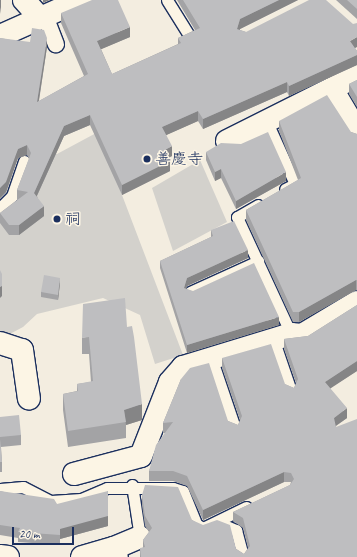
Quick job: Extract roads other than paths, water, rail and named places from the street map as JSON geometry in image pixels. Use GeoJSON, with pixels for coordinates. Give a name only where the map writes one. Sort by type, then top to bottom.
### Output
{"type":"FeatureCollection","features":[{"type":"Feature","properties":{"kind":"street"},"geometry":{"type":"LineString","coordinates":[[24,0],[40,18],[47,21],[56,44]]}},
{"type":"Feature","properties":{"kind":"street"},"geometry":{"type":"LineString","coordinates":[[0,36],[81,0]]}},
{"type":"Feature","properties":{"kind":"street"},"geometry":{"type":"LineString","coordinates":[[227,142],[357,76]]}},
{"type":"Feature","properties":{"kind":"street"},"geometry":{"type":"LineString","coordinates":[[332,89],[357,131]]}},
{"type":"Feature","properties":{"kind":"street"},"geometry":{"type":"LineString","coordinates":[[74,474],[141,456],[170,382],[183,367],[212,360],[282,337],[302,335],[357,302]]}},
{"type":"Feature","properties":{"kind":"street"},"geometry":{"type":"LineString","coordinates":[[0,343],[26,349],[29,399]]}},
{"type":"Feature","properties":{"kind":"street"},"geometry":{"type":"LineString","coordinates":[[82,557],[116,552],[140,537]]}},
{"type":"Feature","properties":{"kind":"street"},"geometry":{"type":"LineString","coordinates":[[0,556],[8,557]]}},
{"type":"Feature","properties":{"kind":"lane"},"geometry":{"type":"LineString","coordinates":[[167,0],[188,33]]}},
{"type":"Feature","properties":{"kind":"lane"},"geometry":{"type":"LineString","coordinates":[[267,122],[295,184],[237,217],[258,261],[282,337],[291,390]]}},
{"type":"Feature","properties":{"kind":"lane"},"geometry":{"type":"LineString","coordinates":[[0,208],[12,196],[24,161]]}},
{"type":"Feature","properties":{"kind":"lane"},"geometry":{"type":"LineString","coordinates":[[190,292],[258,261]]}},
{"type":"Feature","properties":{"kind":"lane"},"geometry":{"type":"LineString","coordinates":[[212,360],[235,428]]}},
{"type":"Feature","properties":{"kind":"lane"},"geometry":{"type":"LineString","coordinates":[[0,489],[23,486],[51,501],[67,501],[107,488],[132,486],[183,491],[196,524],[203,528],[258,501]]}},
{"type":"Feature","properties":{"kind":"lane"},"geometry":{"type":"LineString","coordinates":[[132,486],[140,537]]}},
{"type":"Feature","properties":{"kind":"lane"},"geometry":{"type":"LineString","coordinates":[[215,521],[236,530],[243,557]]}},
{"type":"Feature","properties":{"kind":"place","name":"善慶寺"},"geometry":{"type":"Point","coordinates":[147,159]}},
{"type":"Feature","properties":{"kind":"place","name":"祠"},"geometry":{"type":"Point","coordinates":[57,219]}}]}
